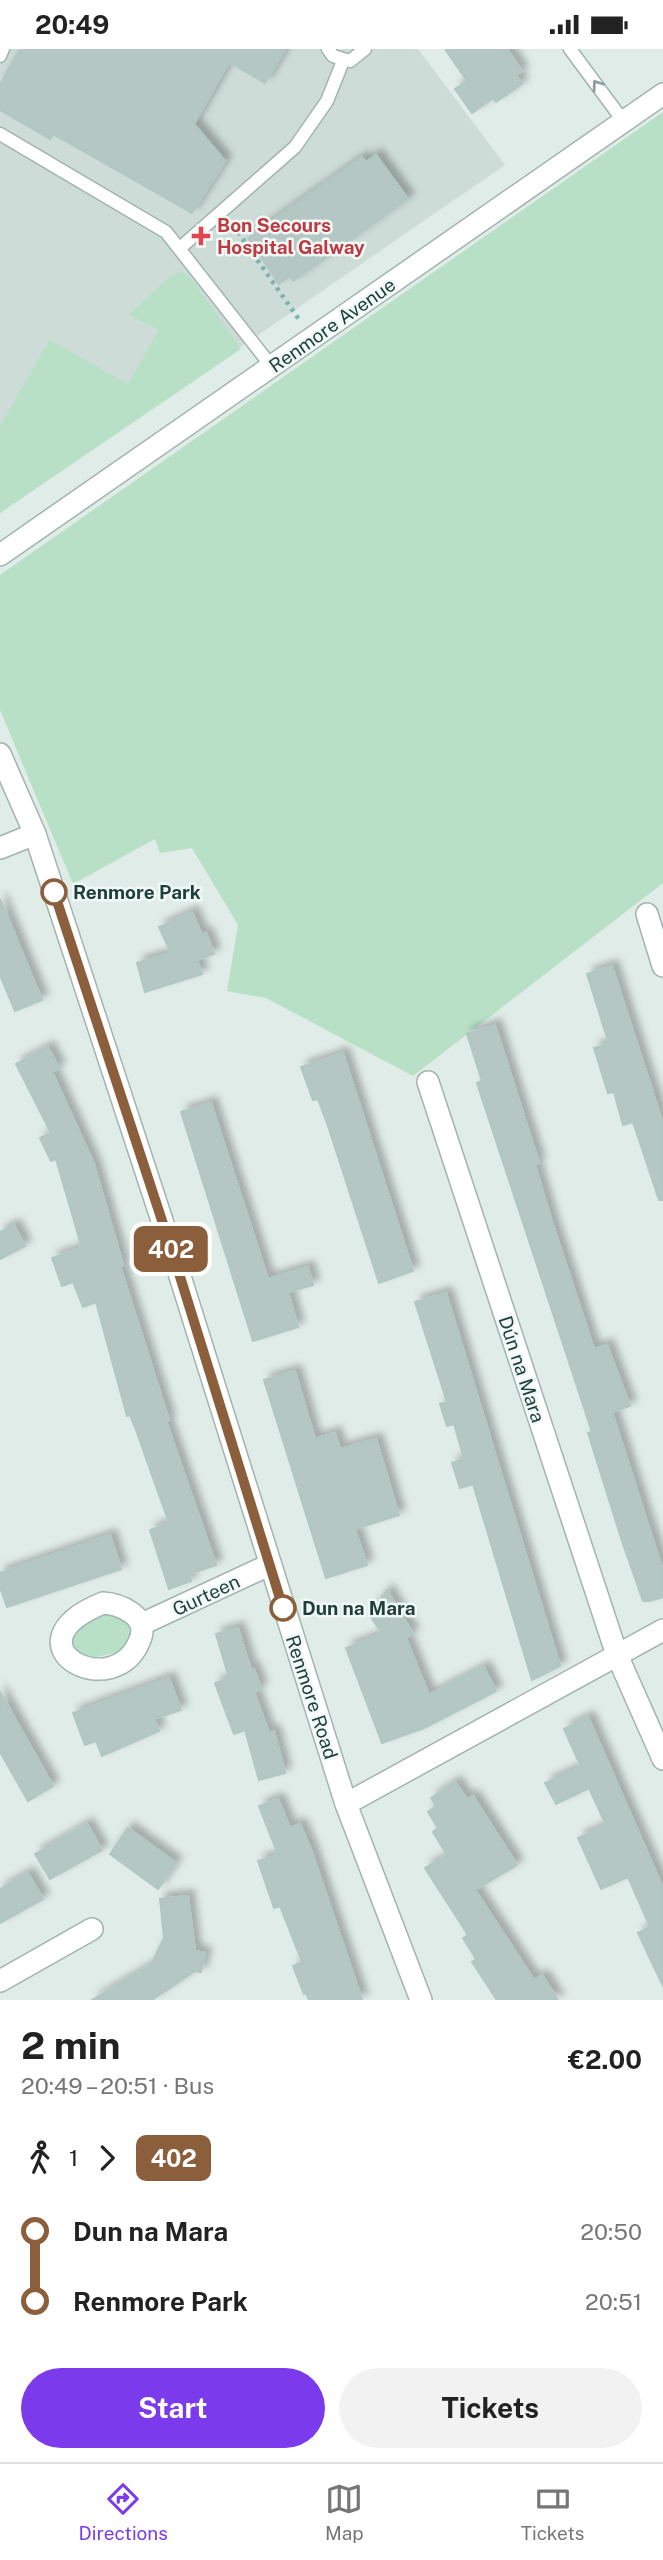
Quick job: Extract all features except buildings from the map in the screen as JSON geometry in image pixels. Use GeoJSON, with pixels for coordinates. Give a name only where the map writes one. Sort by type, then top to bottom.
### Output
{"type":"FeatureCollection","features":[{"type":"Feature","properties":{"kind":"street","name":"Renmore Avenue"},"geometry":{"type":"LineString","coordinates":[[0,555],[663,95]]}},
{"type":"Feature","properties":{"kind":"street","name":"Renmore Road"},"geometry":{"type":"LineString","coordinates":[[0,754],[36,834],[173,1254],[346,1804],[421,2000]]}},
{"type":"Feature","properties":{"kind":"street"},"geometry":{"type":"LineString","coordinates":[[0,848],[36,834]]}},
{"type":"Feature","properties":{"kind":"street"},"geometry":{"type":"LineString","coordinates":[[647,914],[663,965]]}},
{"type":"Feature","properties":{"kind":"street","name":"Dún na Mara"},"geometry":{"type":"LineString","coordinates":[[428,1082],[617,1655],[663,1759]]}},
{"type":"Feature","properties":{"kind":"street","name":"Gurteen"},"geometry":{"type":"LineString","coordinates":[[142,1624],[269,1565]]}},
{"type":"Feature","properties":{"kind":"street"},"geometry":{"type":"LineString","coordinates":[[346,1804],[663,1630]]}},
{"type":"Feature","properties":{"kind":"street"},"geometry":{"type":"LineString","coordinates":[[0,1981],[92,1929]]}},
{"type":"Feature","properties":{"kind":"lane"},"geometry":{"type":"LineString","coordinates":[[0,56],[4,49]]}},
{"type":"Feature","properties":{"kind":"lane"},"geometry":{"type":"LineString","coordinates":[[328,49],[343,61],[356,59],[365,49]]}},
{"type":"Feature","properties":{"kind":"lane"},"geometry":{"type":"LineString","coordinates":[[570,49],[624,122]]}},
{"type":"Feature","properties":{"kind":"lane"},"geometry":{"type":"LineString","coordinates":[[180,248],[295,147],[327,101],[343,61]]}},
{"type":"Feature","properties":{"kind":"lane"},"geometry":{"type":"LineString","coordinates":[[0,134],[166,232],[272,367]]}},
{"type":"Feature","properties":{"kind":"path"},"geometry":{"type":"LineString","coordinates":[[222,211],[312,339]]}},
{"type":"Feature","properties":{"kind":"shaded area","name":"Bon Secours Hospital Galway"},"geometry":{"type":"Polygon","coordinates":[[[0,49],[418,49],[505,165],[0,513],[0,49]]]}},
{"type":"Feature","properties":{"kind":"green space"},"geometry":{"type":"Polygon","coordinates":[[[663,112],[663,883],[413,1076],[266,998],[227,991],[238,925],[192,848],[160,853],[155,839],[73,884],[0,710],[0,575],[663,112]]]}},
{"type":"Feature","properties":{"kind":"green space"},"geometry":{"type":"Polygon","coordinates":[[[181,272],[189,275],[241,349],[0,513],[0,426],[50,340],[128,384],[159,330],[129,315],[172,275],[181,272]]]}},
{"type":"Feature","properties":{"kind":"green space"},"geometry":{"type":"Polygon","coordinates":[[[108,1612],[131,1624],[130,1637],[120,1652],[78,1661],[66,1632],[108,1612]]]}},
{"type":"Feature","properties":{"kind":"bus line","name":"402"},"geometry":{"type":"LineString","coordinates":[[54,892],[173,1254],[283,1608]]}},
{"type":"Feature","properties":{"kind":"place","name":"Bon Secours Hospital Galway"},"geometry":{"type":"Point","coordinates":[201,236]}},
{"type":"Feature","properties":{"kind":"place","name":"Renmore Park"},"geometry":{"type":"Point","coordinates":[54,892]}},
{"type":"Feature","properties":{"kind":"place","name":"Dun na Mara"},"geometry":{"type":"Point","coordinates":[283,1608]}}]}
